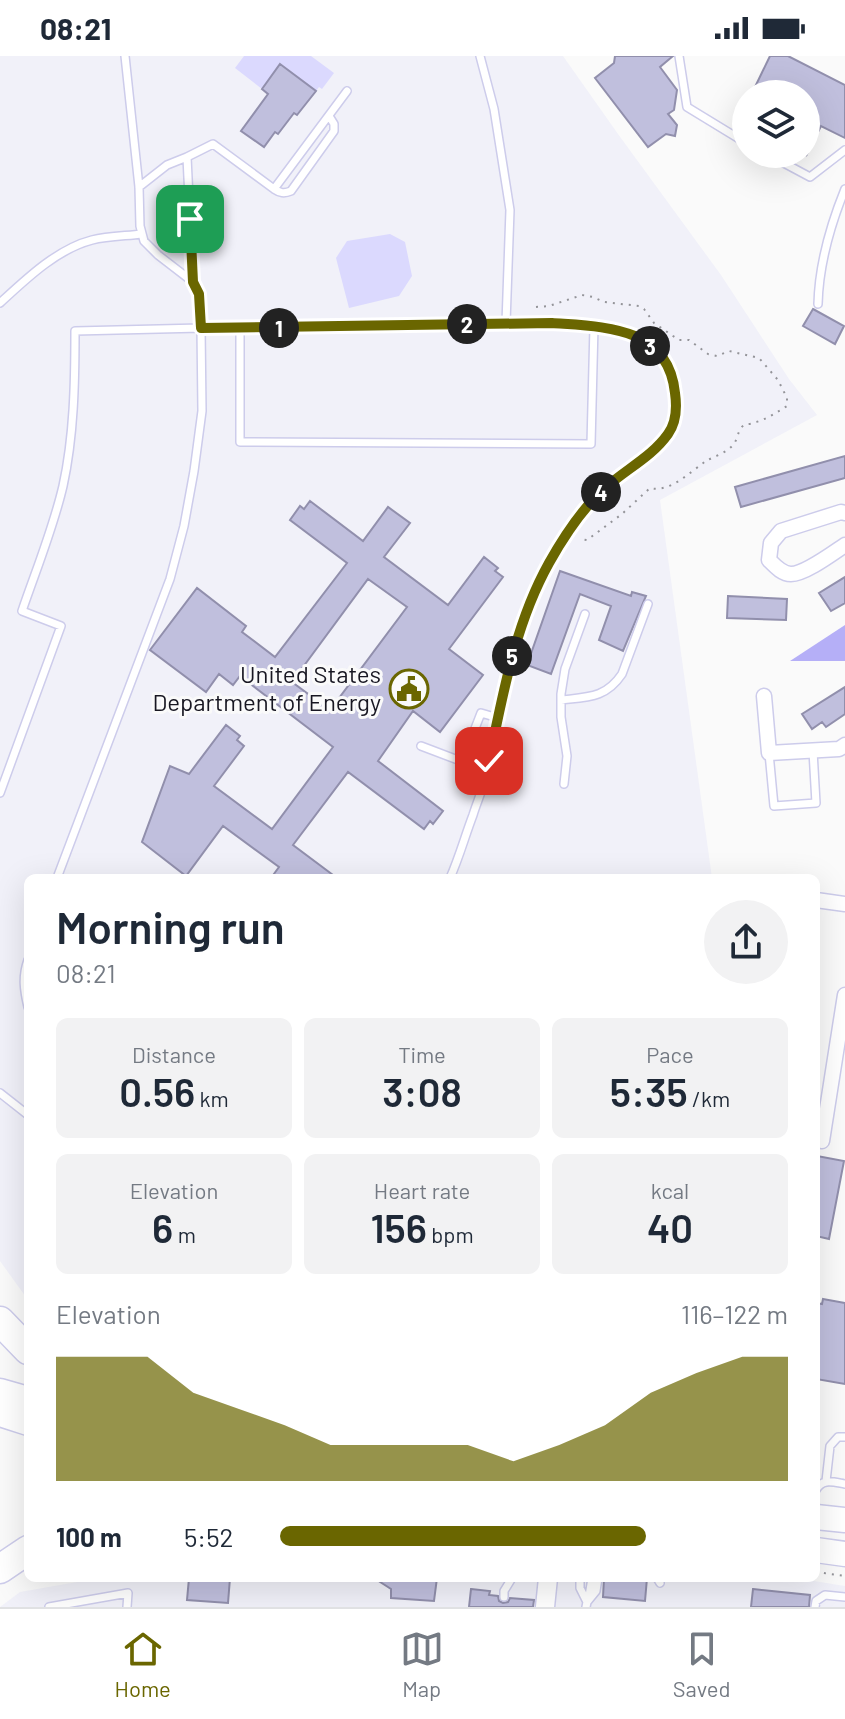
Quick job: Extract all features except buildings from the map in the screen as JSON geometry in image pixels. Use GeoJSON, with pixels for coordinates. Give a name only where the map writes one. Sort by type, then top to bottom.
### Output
{"type":"FeatureCollection","features":[{"type":"Feature","properties":{"kind":"highway"},"geometry":{"type":"LineString","coordinates":[[0,1321],[24,1346]]}},
{"type":"Feature","properties":{"kind":"highway"},"geometry":{"type":"LineString","coordinates":[[0,1569],[24,1553]]}},
{"type":"Feature","properties":{"kind":"main road"},"geometry":{"type":"LineString","coordinates":[[0,1391],[24,1398]]}},
{"type":"Feature","properties":{"kind":"main road"},"geometry":{"type":"LineString","coordinates":[[0,1414],[24,1422]]}},
{"type":"Feature","properties":{"kind":"main road"},"geometry":{"type":"LineString","coordinates":[[820,1517],[845,1520]]}},
{"type":"Feature","properties":{"kind":"main road"},"geometry":{"type":"LineString","coordinates":[[820,1551],[845,1554]]}},
{"type":"Feature","properties":{"kind":"street"},"geometry":{"type":"LineString","coordinates":[[845,513],[781,531],[771,543],[769,560],[779,570],[792,574],[813,566],[845,545]]}},
{"type":"Feature","properties":{"kind":"street"},"geometry":{"type":"LineString","coordinates":[[764,696],[769,753],[839,749],[845,745]]}},
{"type":"Feature","properties":{"kind":"street"},"geometry":{"type":"LineString","coordinates":[[820,901],[845,904]]}},
{"type":"Feature","properties":{"kind":"street"},"geometry":{"type":"LineString","coordinates":[[822,1141],[838,1087],[845,995]]}},
{"type":"Feature","properties":{"kind":"street"},"geometry":{"type":"LineString","coordinates":[[545,1607],[548,1582]]}},
{"type":"Feature","properties":{"kind":"lane"},"geometry":{"type":"LineString","coordinates":[[125,56],[139,187],[140,226],[144,241],[193,282]]}},
{"type":"Feature","properties":{"kind":"lane"},"geometry":{"type":"LineString","coordinates":[[480,56],[494,109],[510,210],[506,323]]}},
{"type":"Feature","properties":{"kind":"lane"},"geometry":{"type":"LineString","coordinates":[[679,56],[687,107],[732,134]]}},
{"type":"Feature","properties":{"kind":"lane"},"geometry":{"type":"LineString","coordinates":[[274,189],[347,91]]}},
{"type":"Feature","properties":{"kind":"lane"},"geometry":{"type":"LineString","coordinates":[[139,187],[167,165],[213,144],[274,189],[285,193],[291,191],[334,131],[329,116]]}},
{"type":"Feature","properties":{"kind":"lane"},"geometry":{"type":"LineString","coordinates":[[793,168],[810,177],[845,150]]}},
{"type":"Feature","properties":{"kind":"lane"},"geometry":{"type":"LineString","coordinates":[[59,874],[170,579],[194,471],[202,411],[201,328],[199,294],[193,282],[187,157]]}},
{"type":"Feature","properties":{"kind":"lane"},"geometry":{"type":"LineString","coordinates":[[818,304],[822,264],[845,189]]}},
{"type":"Feature","properties":{"kind":"lane"},"geometry":{"type":"LineString","coordinates":[[0,303],[57,256],[74,247],[94,239],[142,234]]}},
{"type":"Feature","properties":{"kind":"lane"},"geometry":{"type":"LineString","coordinates":[[0,793],[61,626],[22,611],[63,483],[73,406],[75,331],[552,323],[631,333],[647,342],[666,360],[677,407],[671,430],[660,445],[603,490],[568,532],[547,566],[510,662],[487,771],[451,874]]}},
{"type":"Feature","properties":{"kind":"lane"},"geometry":{"type":"LineString","coordinates":[[240,328],[240,442],[591,444],[594,326]]}},
{"type":"Feature","properties":{"kind":"lane"},"geometry":{"type":"LineString","coordinates":[[561,700],[598,695],[616,683],[648,604]]}},
{"type":"Feature","properties":{"kind":"lane"},"geometry":{"type":"LineString","coordinates":[[564,784],[567,756],[561,700],[565,669],[585,614]]}},
{"type":"Feature","properties":{"kind":"lane"},"geometry":{"type":"LineString","coordinates":[[462,762],[481,713],[498,718]]}},
{"type":"Feature","properties":{"kind":"lane"},"geometry":{"type":"LineString","coordinates":[[421,746],[487,771]]}},
{"type":"Feature","properties":{"kind":"lane"},"geometry":{"type":"LineString","coordinates":[[769,753],[774,806],[816,803],[813,751]]}},
{"type":"Feature","properties":{"kind":"lane"},"geometry":{"type":"LineString","coordinates":[[24,971],[24,993]]}},
{"type":"Feature","properties":{"kind":"lane"},"geometry":{"type":"LineString","coordinates":[[0,1093],[24,1112]]}},
{"type":"Feature","properties":{"kind":"lane"},"geometry":{"type":"LineString","coordinates":[[826,1481],[830,1446],[838,1437],[845,1437]]}},
{"type":"Feature","properties":{"kind":"lane"},"geometry":{"type":"LineString","coordinates":[[820,1484],[826,1481],[845,1484]]}},
{"type":"Feature","properties":{"kind":"lane"},"geometry":{"type":"LineString","coordinates":[[504,1597],[510,1582]]}},
{"type":"Feature","properties":{"kind":"lane"},"geometry":{"type":"LineString","coordinates":[[580,1582],[586,1604]]}},
{"type":"Feature","properties":{"kind":"lane"},"geometry":{"type":"LineString","coordinates":[[586,1604],[591,1582]]}},
{"type":"Feature","properties":{"kind":"lane"},"geometry":{"type":"LineString","coordinates":[[586,1604],[596,1591],[597,1582]]}},
{"type":"Feature","properties":{"kind":"lane"},"geometry":{"type":"LineString","coordinates":[[49,1607],[128,1593],[127,1607]]}},
{"type":"Feature","properties":{"kind":"lane"},"geometry":{"type":"LineString","coordinates":[[815,1607],[816,1601],[825,1595],[845,1597]]}},
{"type":"Feature","properties":{"kind":"path"},"geometry":{"type":"LineString","coordinates":[[820,1573],[845,1576]]}},
{"type":"Feature","properties":{"kind":"shaded area"},"geometry":{"type":"Polygon","coordinates":[[[0,56],[563,56],[721,275],[789,379],[817,415],[660,500],[711,874],[24,874],[24,1294],[0,1261],[0,56]]]}},
{"type":"Feature","properties":{"kind":"shaded area"},"geometry":{"type":"Polygon","coordinates":[[[244,56],[311,56],[334,73],[322,89],[319,87],[316,91],[280,65],[262,89],[235,68],[244,56]]]}},
{"type":"Feature","properties":{"kind":"shaded area"},"geometry":{"type":"Polygon","coordinates":[[[390,234],[405,242],[412,276],[399,296],[349,308],[336,258],[347,241],[390,234]]]}},
{"type":"Feature","properties":{"kind":"shaded area"},"geometry":{"type":"Polygon","coordinates":[[[845,625],[845,661],[790,661],[845,625]]]}},
{"type":"Feature","properties":{"kind":"shaded area"},"geometry":{"type":"Polygon","coordinates":[[[77,1582],[820,1582],[845,1586],[845,1607],[0,1607],[20,1592],[77,1582]]]}},
{"type":"Feature","properties":{"kind":"place","name":"United States Department of Energy"},"geometry":{"type":"Point","coordinates":[409,689]}},
{"type":"Feature","properties":{"kind":"route"},"geometry":{"type":"LineString","coordinates":[[190,219],[193,282],[199,294],[201,328],[552,323],[631,333],[647,342],[666,360],[677,407],[671,430],[660,445],[603,490],[568,532],[547,566],[510,662],[489,761]]}}]}
